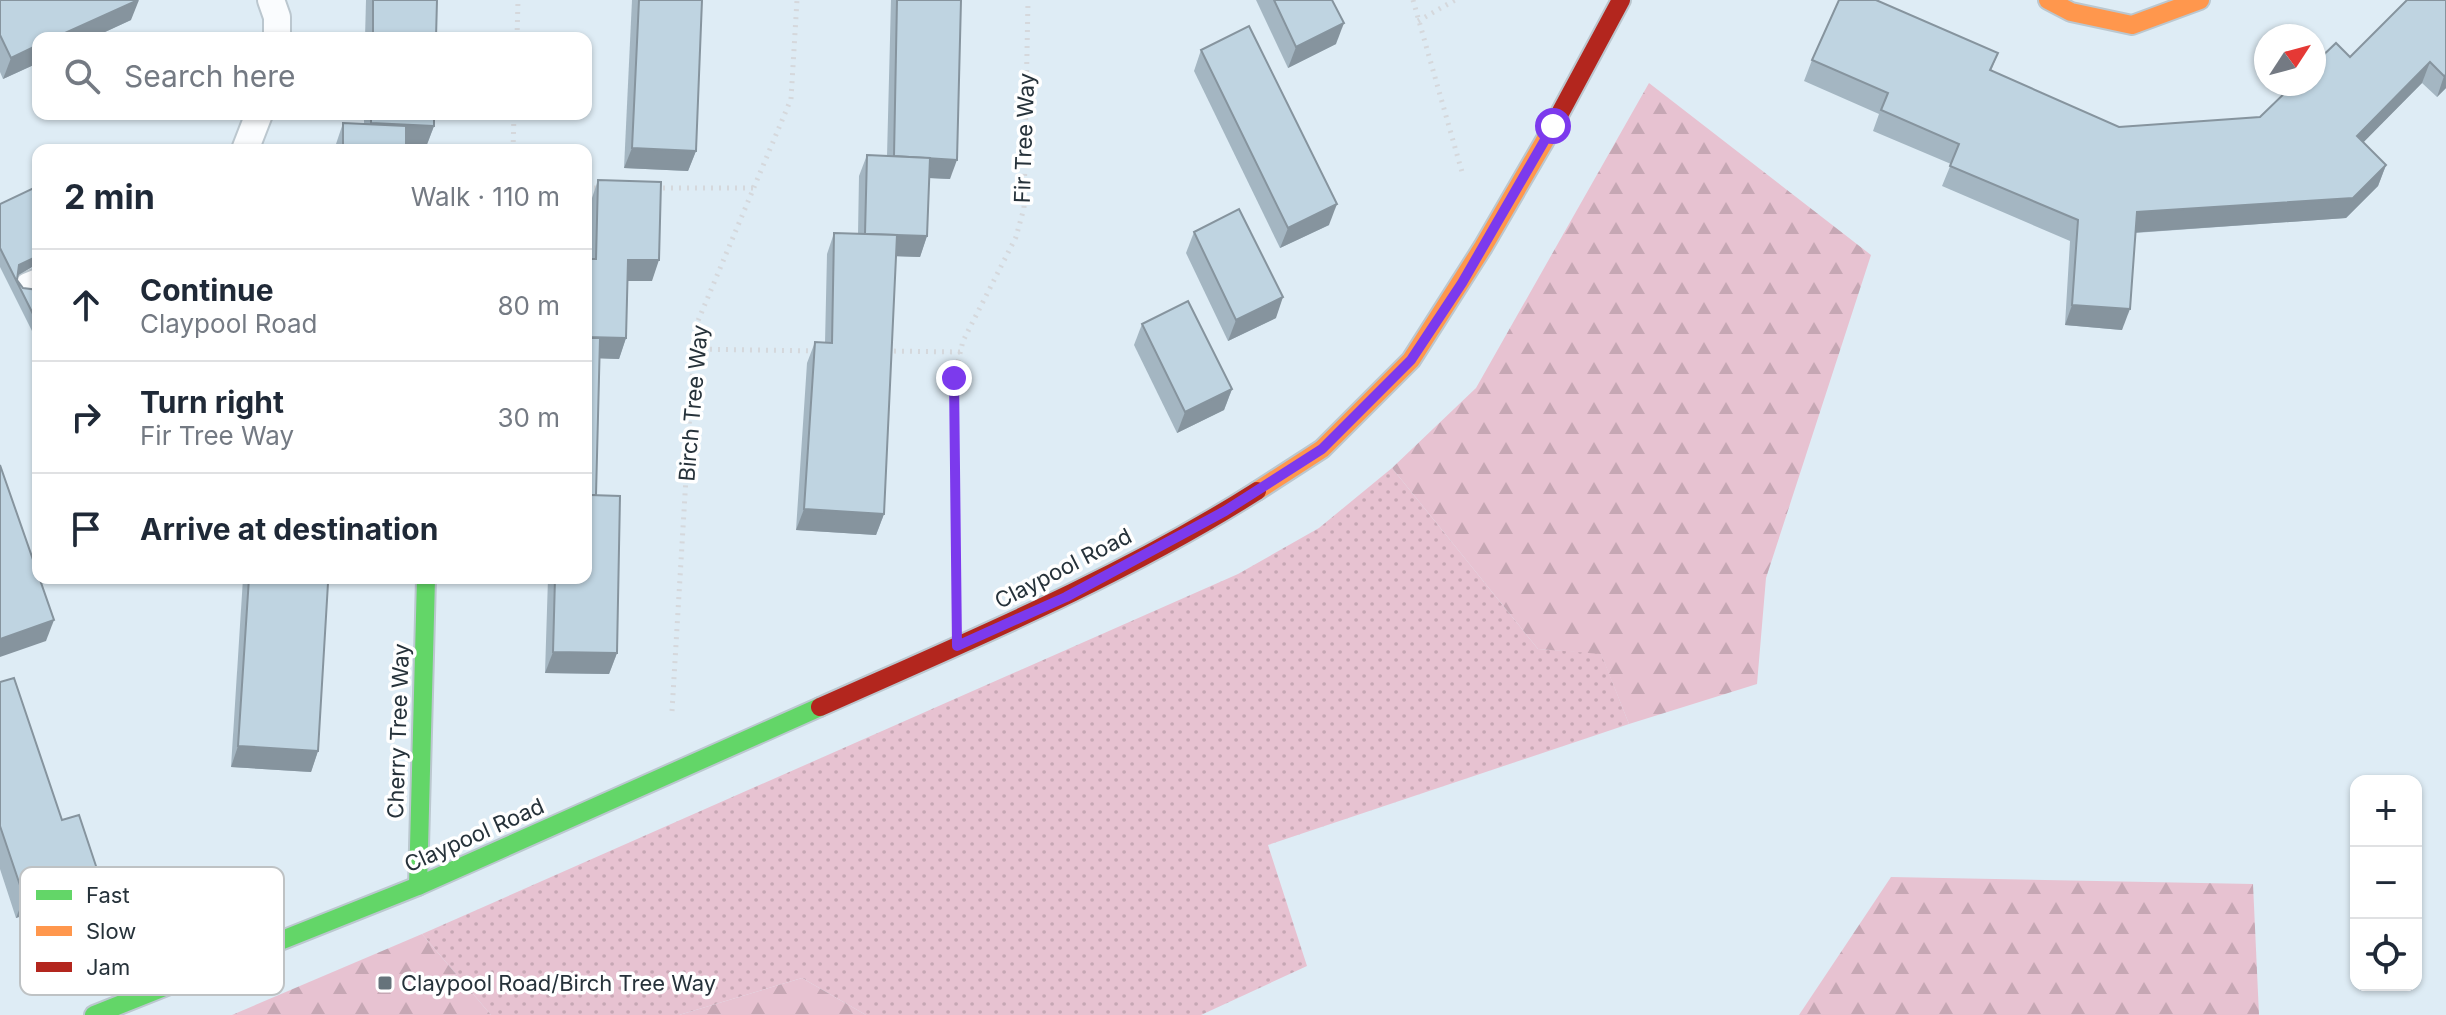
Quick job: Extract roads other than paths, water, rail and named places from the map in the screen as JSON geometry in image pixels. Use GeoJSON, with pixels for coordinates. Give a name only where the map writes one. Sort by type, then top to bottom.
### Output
{"type":"FeatureCollection","features":[{"type":"Feature","properties":{"kind":"street","name":"Claypool Road"},"geometry":{"type":"LineString","coordinates":[[284,939],[418,886],[1066,597],[1225,511],[1322,449],[1411,360],[1483,247],[1621,0]]}},
{"type":"Feature","properties":{"kind":"street"},"geometry":{"type":"LineString","coordinates":[[2048,0],[2071,12],[2132,25],[2200,0]]}},
{"type":"Feature","properties":{"kind":"street","name":"Cherry Tree Way"},"geometry":{"type":"LineString","coordinates":[[418,886],[426,584]]}},
{"type":"Feature","properties":{"kind":"street","name":"Claypool Road"},"geometry":{"type":"LineString","coordinates":[[94,1015],[144,995]]}},
{"type":"Feature","properties":{"kind":"lane"},"geometry":{"type":"LineString","coordinates":[[271,0],[277,17],[277,32]]}},
{"type":"Feature","properties":{"kind":"lane"},"geometry":{"type":"LineString","coordinates":[[247,144],[257,120]]}},
{"type":"Feature","properties":{"kind":"place","name":"Claypool Road/Birch Tree Way"},"geometry":{"type":"Point","coordinates":[385,983]}}]}
